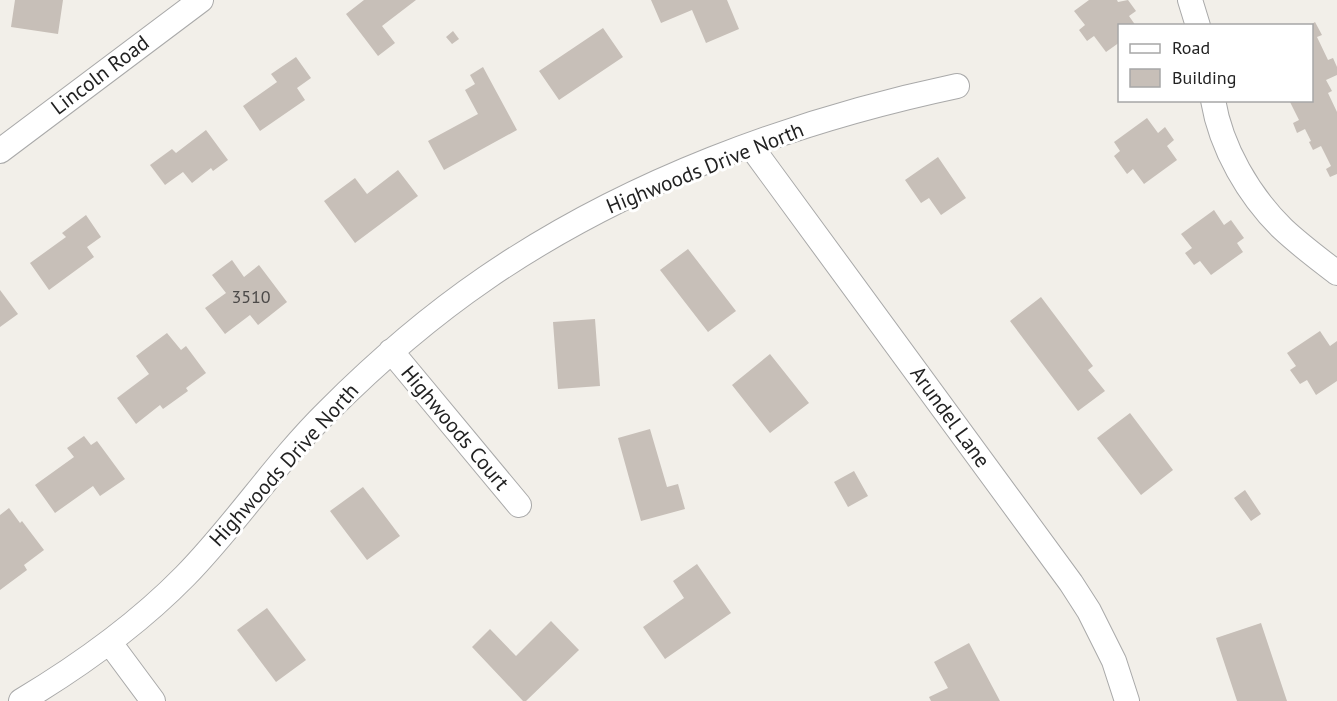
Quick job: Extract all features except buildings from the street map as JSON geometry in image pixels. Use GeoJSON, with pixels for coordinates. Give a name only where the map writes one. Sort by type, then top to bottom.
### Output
{"type":"FeatureCollection","features":[{"type":"Feature","properties":{"kind":"street","name":"Lincoln Road"},"geometry":{"type":"LineString","coordinates":[[0,151],[201,0]]}},
{"type":"Feature","properties":{"kind":"street"},"geometry":{"type":"LineString","coordinates":[[1190,0],[1197,24]]}},
{"type":"Feature","properties":{"kind":"street","name":"Highwoods Drive North"},"geometry":{"type":"LineString","coordinates":[[21,701],[68,673],[110,643],[153,607],[186,575],[288,454],[326,413],[392,351],[469,290],[534,247],[641,191],[750,145],[832,117],[957,86]]}},
{"type":"Feature","properties":{"kind":"street"},"geometry":{"type":"LineString","coordinates":[[1214,102],[1224,139],[1235,163],[1263,206],[1285,231],[1337,273]]}},
{"type":"Feature","properties":{"kind":"street","name":"Arundel Lane"},"geometry":{"type":"LineString","coordinates":[[750,145],[1071,583],[1089,611],[1114,661],[1127,701]]}},
{"type":"Feature","properties":{"kind":"street","name":"Highwoods Court"},"geometry":{"type":"LineString","coordinates":[[392,351],[519,505]]}},
{"type":"Feature","properties":{"kind":"street"},"geometry":{"type":"LineString","coordinates":[[110,643],[153,701]]}}]}
